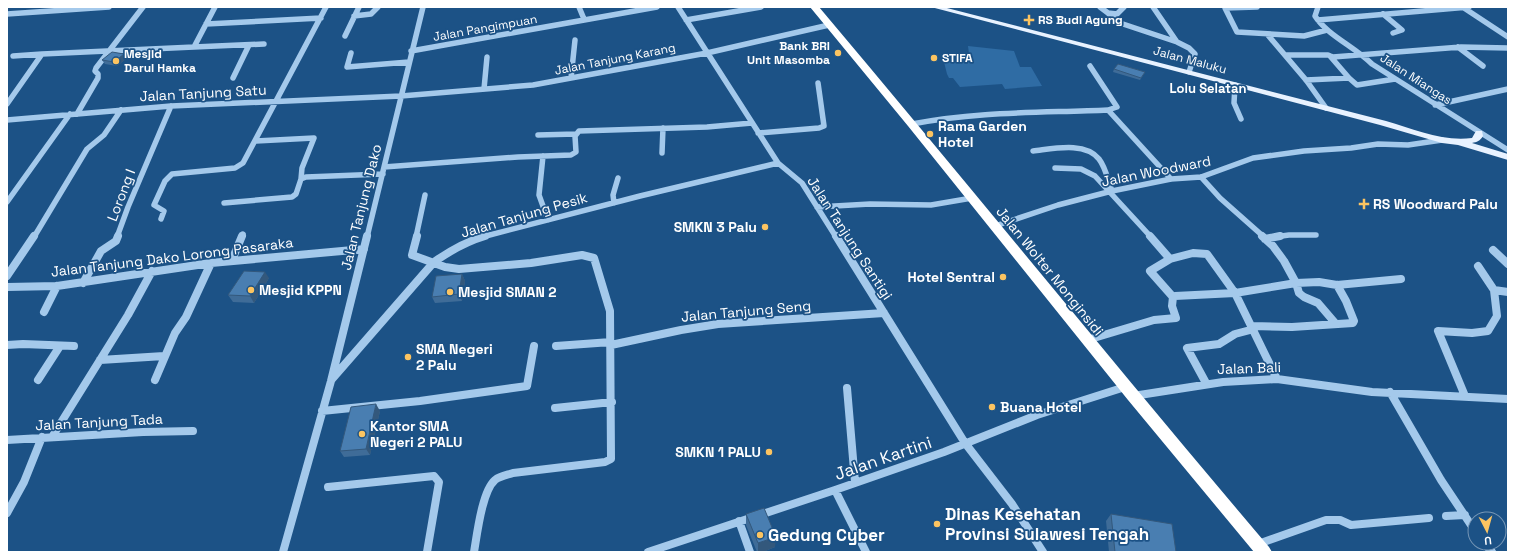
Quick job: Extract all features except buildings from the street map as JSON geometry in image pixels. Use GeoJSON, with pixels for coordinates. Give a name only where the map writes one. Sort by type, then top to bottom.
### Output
{"type":"FeatureCollection","features":[{"type":"Feature","properties":{"kind":"highway","name":"Jalan Wolter Monginsidi"},"geometry":{"type":"LineString","coordinates":[[814,7],[912,124],[1125,387],[1261,548]]}},
{"type":"Feature","properties":{"kind":"main road","name":"Jalan Maluku"},"geometry":{"type":"LineString","coordinates":[[935,7],[1235,84],[1442,140],[1459,142],[1508,157]]}},
{"type":"Feature","properties":{"kind":"main road"},"geometry":{"type":"LineString","coordinates":[[1459,142],[1475,140],[1479,136],[1479,133]]}},
{"type":"Feature","properties":{"kind":"street"},"geometry":{"type":"LineString","coordinates":[[7,14],[44,9],[109,7]]}},
{"type":"Feature","properties":{"kind":"street"},"geometry":{"type":"LineString","coordinates":[[77,114],[98,78],[98,74],[95,71],[96,68],[144,7]]}},
{"type":"Feature","properties":{"kind":"street"},"geometry":{"type":"LineString","coordinates":[[194,47],[215,7]]}},
{"type":"Feature","properties":{"kind":"street"},"geometry":{"type":"LineString","coordinates":[[161,219],[164,211],[154,205],[169,174],[176,172],[238,167],[243,164],[326,7]]}},
{"type":"Feature","properties":{"kind":"street"},"geometry":{"type":"LineString","coordinates":[[346,36],[359,7]]}},
{"type":"Feature","properties":{"kind":"street"},"geometry":{"type":"LineString","coordinates":[[354,16],[367,15],[375,11],[378,7]]}},
{"type":"Feature","properties":{"kind":"street","name":"Jalan Tanjung Dako"},"geometry":{"type":"LineString","coordinates":[[283,552],[331,380],[384,171],[411,51],[423,7]]}},
{"type":"Feature","properties":{"kind":"street"},"geometry":{"type":"LineString","coordinates":[[579,7],[584,19]]}},
{"type":"Feature","properties":{"kind":"street","name":"Jalan Pangimpuan"},"geometry":{"type":"LineString","coordinates":[[411,51],[657,7]]}},
{"type":"Feature","properties":{"kind":"street"},"geometry":{"type":"LineString","coordinates":[[678,7],[707,53]]}},
{"type":"Feature","properties":{"kind":"street"},"geometry":{"type":"LineString","coordinates":[[686,20],[761,7]]}},
{"type":"Feature","properties":{"kind":"street"},"geometry":{"type":"LineString","coordinates":[[1100,7],[1114,20],[1177,42],[1189,48],[1195,54],[1189,72]]}},
{"type":"Feature","properties":{"kind":"street"},"geometry":{"type":"LineString","coordinates":[[1114,20],[1117,14],[1124,7]]}},
{"type":"Feature","properties":{"kind":"street"},"geometry":{"type":"LineString","coordinates":[[1153,7],[1177,42]]}},
{"type":"Feature","properties":{"kind":"street"},"geometry":{"type":"LineString","coordinates":[[1257,7],[1225,8],[1237,32],[1304,36],[1327,30]]}},
{"type":"Feature","properties":{"kind":"street"},"geometry":{"type":"LineString","coordinates":[[1318,7],[1314,16],[1318,20],[1424,9],[1466,7],[1508,37]]}},
{"type":"Feature","properties":{"kind":"street"},"geometry":{"type":"LineString","coordinates":[[1108,13],[1117,14]]}},
{"type":"Feature","properties":{"kind":"street"},"geometry":{"type":"LineString","coordinates":[[1383,14],[1402,30],[1393,32]]}},
{"type":"Feature","properties":{"kind":"street"},"geometry":{"type":"LineString","coordinates":[[206,24],[320,18]]}},
{"type":"Feature","properties":{"kind":"street","name":"Jalan Miangas"},"geometry":{"type":"LineString","coordinates":[[1318,20],[1327,30],[1362,54],[1372,64],[1508,150]]}},
{"type":"Feature","properties":{"kind":"street","name":"Jalan Tanjung Karang"},"geometry":{"type":"LineString","coordinates":[[401,96],[533,85],[707,53],[829,26]]}},
{"type":"Feature","properties":{"kind":"street"},"geometry":{"type":"LineString","coordinates":[[1267,34],[1306,80],[1326,108]]}},
{"type":"Feature","properties":{"kind":"street"},"geometry":{"type":"LineString","coordinates":[[571,78],[574,40]]}},
{"type":"Feature","properties":{"kind":"street"},"geometry":{"type":"LineString","coordinates":[[14,56],[109,50],[264,44]]}},
{"type":"Feature","properties":{"kind":"street"},"geometry":{"type":"LineString","coordinates":[[233,78],[249,45]]}},
{"type":"Feature","properties":{"kind":"street"},"geometry":{"type":"LineString","coordinates":[[1285,55],[1330,56],[1458,47],[1508,48]]}},
{"type":"Feature","properties":{"kind":"street"},"geometry":{"type":"LineString","coordinates":[[1458,47],[1483,66]]}},
{"type":"Feature","properties":{"kind":"street"},"geometry":{"type":"LineString","coordinates":[[351,53],[347,67],[409,62]]}},
{"type":"Feature","properties":{"kind":"street","name":"Jalan Tanjung Santigi"},"geometry":{"type":"LineString","coordinates":[[707,53],[778,162],[802,183],[965,443],[1008,498],[1043,552]]}},
{"type":"Feature","properties":{"kind":"street"},"geometry":{"type":"LineString","coordinates":[[7,104],[42,54]]}},
{"type":"Feature","properties":{"kind":"street"},"geometry":{"type":"LineString","coordinates":[[1330,56],[1357,85],[1394,79]]}},
{"type":"Feature","properties":{"kind":"street"},"geometry":{"type":"LineString","coordinates":[[484,89],[487,57]]}},
{"type":"Feature","properties":{"kind":"street"},"geometry":{"type":"LineString","coordinates":[[912,124],[952,116],[1014,112],[1108,110],[1117,107],[1090,66]]}},
{"type":"Feature","properties":{"kind":"street"},"geometry":{"type":"LineString","coordinates":[[1306,80],[1349,78]]}},
{"type":"Feature","properties":{"kind":"street"},"geometry":{"type":"LineString","coordinates":[[758,133],[819,128],[824,126],[818,83]]}},
{"type":"Feature","properties":{"kind":"street"},"geometry":{"type":"LineString","coordinates":[[1235,84],[1234,103],[1241,119]]}},
{"type":"Feature","properties":{"kind":"street"},"geometry":{"type":"LineString","coordinates":[[1435,105],[1508,89]]}},
{"type":"Feature","properties":{"kind":"street","name":"Jalan Tanjung Satu"},"geometry":{"type":"LineString","coordinates":[[8,122],[70,114],[171,106],[276,100],[401,96]]}},
{"type":"Feature","properties":{"kind":"street","name":"Lorong I"},"geometry":{"type":"LineString","coordinates":[[83,283],[101,251],[116,241],[128,207],[171,106]]}},
{"type":"Feature","properties":{"kind":"street"},"geometry":{"type":"LineString","coordinates":[[7,276],[40,228],[87,149],[104,135],[121,110]]}},
{"type":"Feature","properties":{"kind":"street"},"geometry":{"type":"LineString","coordinates":[[1108,110],[1171,180]]}},
{"type":"Feature","properties":{"kind":"street"},"geometry":{"type":"LineString","coordinates":[[7,202],[70,114]]}},
{"type":"Feature","properties":{"kind":"street"},"geometry":{"type":"LineString","coordinates":[[538,135],[576,134],[579,131],[752,123]]}},
{"type":"Feature","properties":{"kind":"street"},"geometry":{"type":"LineString","coordinates":[[662,153],[663,128]]}},
{"type":"Feature","properties":{"kind":"street"},"geometry":{"type":"LineString","coordinates":[[301,179],[306,177],[574,154],[576,152],[576,134]]}},
{"type":"Feature","properties":{"kind":"street"},"geometry":{"type":"LineString","coordinates":[[224,203],[292,197],[296,194],[301,179],[304,162],[314,138],[256,141]]}},
{"type":"Feature","properties":{"kind":"street","name":"Jalan Woodward"},"geometry":{"type":"LineString","coordinates":[[995,226],[1058,205],[1111,191],[1171,180],[1201,177],[1259,157],[1378,144],[1408,145],[1442,140]]}},
{"type":"Feature","properties":{"kind":"street"},"geometry":{"type":"LineString","coordinates":[[1033,152],[1074,149],[1084,149],[1091,152],[1099,160],[1111,191],[1170,259]]}},
{"type":"Feature","properties":{"kind":"street"},"geometry":{"type":"LineString","coordinates":[[543,156],[539,195],[548,220]]}},
{"type":"Feature","properties":{"kind":"street","name":"Jalan Tanjung Pesik"},"geometry":{"type":"LineString","coordinates":[[331,380],[434,262],[440,256],[468,241],[778,162]]}},
{"type":"Feature","properties":{"kind":"street"},"geometry":{"type":"LineString","coordinates":[[1055,168],[1068,167],[1087,171],[1095,177],[1103,187],[1111,191]]}},
{"type":"Feature","properties":{"kind":"street"},"geometry":{"type":"LineString","coordinates":[[1201,177],[1220,198],[1272,246],[1284,261],[1302,296],[1318,303],[1336,324]]}},
{"type":"Feature","properties":{"kind":"street"},"geometry":{"type":"LineString","coordinates":[[614,203],[613,196],[618,178]]}},
{"type":"Feature","properties":{"kind":"street"},"geometry":{"type":"LineString","coordinates":[[425,195],[422,215],[412,254],[414,256],[445,267],[459,269],[531,263],[582,255],[589,256],[594,258],[610,311],[612,402],[611,459],[605,462],[514,473],[494,480],[480,519],[474,552]]}},
{"type":"Feature","properties":{"kind":"street"},"geometry":{"type":"LineString","coordinates":[[817,207],[876,204],[931,205],[972,198]]}},
{"type":"Feature","properties":{"kind":"street"},"geometry":{"type":"LineString","coordinates":[[232,260],[243,234]]}},
{"type":"Feature","properties":{"kind":"street"},"geometry":{"type":"LineString","coordinates":[[1265,239],[1289,235],[1316,235]]}},
{"type":"Feature","properties":{"kind":"street","name":"Jalan Tanjung Dako Lorong Pasaraka"},"geometry":{"type":"LineString","coordinates":[[7,287],[57,286],[232,260],[364,249]]}},
{"type":"Feature","properties":{"kind":"street"},"geometry":{"type":"LineString","coordinates":[[1493,250],[1508,264]]}},
{"type":"Feature","properties":{"kind":"street"},"geometry":{"type":"LineString","coordinates":[[1277,379],[1253,327],[1235,293],[1205,252],[1170,259],[1150,271],[1164,288],[1174,297],[1235,293],[1296,283],[1319,282],[1337,285],[1401,279]]}},
{"type":"Feature","properties":{"kind":"street"},"geometry":{"type":"LineString","coordinates":[[155,380],[175,333],[186,317],[198,294],[211,263]]}},
{"type":"Feature","properties":{"kind":"street"},"geometry":{"type":"LineString","coordinates":[[1465,396],[1438,331],[1472,333],[1488,331],[1497,316],[1494,290],[1478,266]]}},
{"type":"Feature","properties":{"kind":"street"},"geometry":{"type":"LineString","coordinates":[[52,437],[128,315],[152,271]]}},
{"type":"Feature","properties":{"kind":"street"},"geometry":{"type":"LineString","coordinates":[[1206,384],[1188,352],[1188,348],[1219,344],[1222,340],[1240,330],[1253,327],[1289,327],[1354,322],[1346,300],[1337,285]]}},
{"type":"Feature","properties":{"kind":"street"},"geometry":{"type":"LineString","coordinates":[[44,312],[57,286]]}},
{"type":"Feature","properties":{"kind":"street"},"geometry":{"type":"LineString","coordinates":[[1494,290],[1508,292]]}},
{"type":"Feature","properties":{"kind":"street"},"geometry":{"type":"LineString","coordinates":[[1087,340],[1154,320],[1176,318],[1172,306],[1174,297]]}},
{"type":"Feature","properties":{"kind":"street","name":"Jalan Tanjung Seng"},"geometry":{"type":"LineString","coordinates":[[556,346],[611,344],[718,324],[884,313]]}},
{"type":"Feature","properties":{"kind":"street"},"geometry":{"type":"LineString","coordinates":[[7,345],[23,344],[74,346]]}},
{"type":"Feature","properties":{"kind":"street"},"geometry":{"type":"LineString","coordinates":[[38,380],[60,346]]}},
{"type":"Feature","properties":{"kind":"street"},"geometry":{"type":"LineString","coordinates":[[322,411],[420,401],[527,386],[530,381],[534,346]]}},
{"type":"Feature","properties":{"kind":"street"},"geometry":{"type":"LineString","coordinates":[[100,360],[164,356]]}},
{"type":"Feature","properties":{"kind":"street","name":"Jalan Bali"},"geometry":{"type":"LineString","coordinates":[[1133,396],[1206,384],[1277,379],[1372,392],[1508,399]]}},
{"type":"Feature","properties":{"kind":"street","name":"Jalan Kartini"},"geometry":{"type":"LineString","coordinates":[[648,552],[836,490],[855,482],[944,452],[1037,415],[1125,387]]}},
{"type":"Feature","properties":{"kind":"street"},"geometry":{"type":"LineString","coordinates":[[848,388],[848,408],[855,482]]}},
{"type":"Feature","properties":{"kind":"street"},"geometry":{"type":"LineString","coordinates":[[1390,392],[1423,451],[1467,518]]}},
{"type":"Feature","properties":{"kind":"street"},"geometry":{"type":"LineString","coordinates":[[555,408],[612,402]]}},
{"type":"Feature","properties":{"kind":"street","name":"Jalan Tanjung Tada"},"geometry":{"type":"LineString","coordinates":[[7,440],[143,432],[193,431]]}},
{"type":"Feature","properties":{"kind":"street"},"geometry":{"type":"LineString","coordinates":[[7,512],[24,482],[42,437]]}},
{"type":"Feature","properties":{"kind":"street"},"geometry":{"type":"LineString","coordinates":[[328,487],[434,476],[439,482],[427,552]]}},
{"type":"Feature","properties":{"kind":"street"},"geometry":{"type":"LineString","coordinates":[[836,490],[866,552]]}},
{"type":"Feature","properties":{"kind":"street"},"geometry":{"type":"LineString","coordinates":[[1446,516],[1465,515]]}},
{"type":"Feature","properties":{"kind":"street"},"geometry":{"type":"LineString","coordinates":[[1261,548],[1326,520],[1340,520],[1351,524],[1429,518]]}},
{"type":"Feature","properties":{"kind":"street"},"geometry":{"type":"LineString","coordinates":[[739,521],[750,552]]}},
{"type":"Feature","properties":{"kind":"shaded area"},"geometry":{"type":"Polygon","coordinates":[[[968,46],[1014,51],[1020,67],[1031,67],[1042,86],[1005,89],[1002,84],[960,87],[953,78],[949,78],[943,58],[969,54],[968,46]]]}},
{"type":"Feature","properties":{"kind":"place","name":"RS Budi Agung"},"geometry":{"type":"Point","coordinates":[1029,20]}},
{"type":"Feature","properties":{"kind":"place","name":"Bank BRI Unit Masomba"},"geometry":{"type":"Point","coordinates":[838,53]}},
{"type":"Feature","properties":{"kind":"place","name":"STIFA"},"geometry":{"type":"Point","coordinates":[934,58]}},
{"type":"Feature","properties":{"kind":"place","name":"Mesjid Darul Hamka"},"geometry":{"type":"Point","coordinates":[116,61]}},
{"type":"Feature","properties":{"kind":"place","name":"Rama Garden Hotel"},"geometry":{"type":"Point","coordinates":[930,134]}},
{"type":"Feature","properties":{"kind":"place","name":"RS Woodward Palu"},"geometry":{"type":"Point","coordinates":[1364,204]}},
{"type":"Feature","properties":{"kind":"place","name":"SMKN 3 Palu"},"geometry":{"type":"Point","coordinates":[765,227]}},
{"type":"Feature","properties":{"kind":"place","name":"Hotel Sentral"},"geometry":{"type":"Point","coordinates":[1003,277]}},
{"type":"Feature","properties":{"kind":"place","name":"Mesjid KPPN"},"geometry":{"type":"Point","coordinates":[251,290]}},
{"type":"Feature","properties":{"kind":"place","name":"Mesjid SMAN 2"},"geometry":{"type":"Point","coordinates":[450,292]}},
{"type":"Feature","properties":{"kind":"place","name":"SMA Negeri 2 Palu"},"geometry":{"type":"Point","coordinates":[408,357]}},
{"type":"Feature","properties":{"kind":"place","name":"Buana Hotel"},"geometry":{"type":"Point","coordinates":[992,407]}},
{"type":"Feature","properties":{"kind":"place","name":"Kantor SMA Negeri 2 PALU"},"geometry":{"type":"Point","coordinates":[362,434]}},
{"type":"Feature","properties":{"kind":"place","name":"SMKN 1 PALU"},"geometry":{"type":"Point","coordinates":[769,452]}},
{"type":"Feature","properties":{"kind":"place","name":"Dinas Kesehatan Provinsi Sulawesi Tengah"},"geometry":{"type":"Point","coordinates":[937,524]}},
{"type":"Feature","properties":{"kind":"place","name":"Gedung Cyber"},"geometry":{"type":"Point","coordinates":[760,535]}},
{"type":"Feature","properties":{"kind":"district","name":"Lolu Selatan"},"geometry":{"type":"Point","coordinates":[1208,88]}}]}
